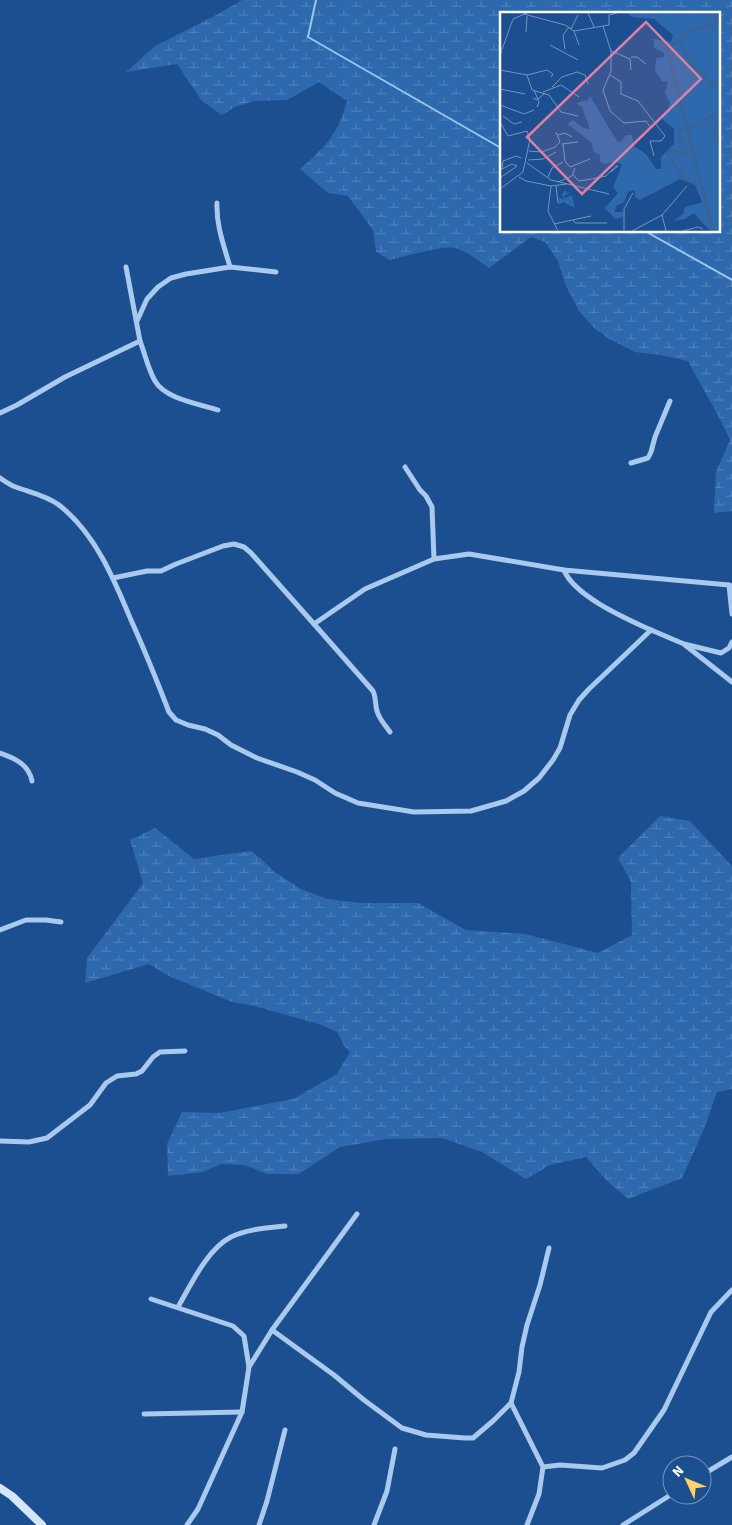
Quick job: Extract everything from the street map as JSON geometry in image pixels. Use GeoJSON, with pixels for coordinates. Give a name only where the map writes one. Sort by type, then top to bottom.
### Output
{"type":"FeatureCollection","features":[{"type":"Feature","properties":{"kind":"street"},"geometry":{"type":"LineString","coordinates":[[218,202],[217,216],[230,267]]}},
{"type":"Feature","properties":{"kind":"street"},"geometry":{"type":"LineString","coordinates":[[126,267],[140,341],[156,383],[161,389],[176,398],[218,410]]}},
{"type":"Feature","properties":{"kind":"street"},"geometry":{"type":"LineString","coordinates":[[137,321],[147,299],[158,287],[171,278],[230,267],[276,272]]}},
{"type":"Feature","properties":{"kind":"street"},"geometry":{"type":"LineString","coordinates":[[0,413],[65,376],[140,341]]}},
{"type":"Feature","properties":{"kind":"street"},"geometry":{"type":"LineString","coordinates":[[631,463],[648,458],[670,401]]}},
{"type":"Feature","properties":{"kind":"street"},"geometry":{"type":"LineString","coordinates":[[405,467],[432,506],[434,559]]}},
{"type":"Feature","properties":{"kind":"street"},"geometry":{"type":"LineString","coordinates":[[0,478],[12,486],[44,497],[57,504],[77,522],[95,547],[113,578],[169,712],[176,720],[206,729],[257,758],[315,780],[335,793],[358,803],[414,812],[471,811],[506,801],[524,791],[539,778],[553,760],[560,748],[570,715],[579,700],[651,630]]}},
{"type":"Feature","properties":{"kind":"street"},"geometry":{"type":"LineString","coordinates":[[113,578],[146,571],[161,571],[223,546],[234,544],[244,547],[373,690],[377,710],[390,732]]}},
{"type":"Feature","properties":{"kind":"street"},"geometry":{"type":"LineString","coordinates":[[314,624],[365,589],[434,559],[469,554],[564,570],[731,586],[732,614]]}},
{"type":"Feature","properties":{"kind":"street"},"geometry":{"type":"LineString","coordinates":[[564,570],[574,585],[601,605],[651,630],[684,644],[721,653],[729,648],[732,642]]}},
{"type":"Feature","properties":{"kind":"street"},"geometry":{"type":"LineString","coordinates":[[684,644],[732,682]]}},
{"type":"Feature","properties":{"kind":"street"},"geometry":{"type":"LineString","coordinates":[[0,753],[10,756],[25,766],[31,775],[32,782]]}},
{"type":"Feature","properties":{"kind":"street"},"geometry":{"type":"LineString","coordinates":[[0,930],[26,920],[61,922]]}},
{"type":"Feature","properties":{"kind":"street"},"geometry":{"type":"LineString","coordinates":[[0,1141],[29,1142],[46,1138],[90,1105],[106,1083],[117,1076],[136,1074],[142,1071],[153,1057],[160,1052],[185,1051]]}},
{"type":"Feature","properties":{"kind":"street"},"geometry":{"type":"LineString","coordinates":[[249,1367],[272,1330],[357,1214]]}},
{"type":"Feature","properties":{"kind":"street"},"geometry":{"type":"LineString","coordinates":[[178,1307],[209,1255],[217,1247],[231,1237],[256,1229],[285,1226]]}},
{"type":"Feature","properties":{"kind":"street"},"geometry":{"type":"LineString","coordinates":[[272,1330],[402,1428],[426,1435],[473,1438],[493,1422],[511,1403],[519,1372],[527,1325],[540,1285],[548,1248]]}},
{"type":"Feature","properties":{"kind":"street"},"geometry":{"type":"LineString","coordinates":[[543,1467],[560,1465],[602,1468],[625,1460],[634,1453],[664,1410],[711,1312],[732,1290]]}},
{"type":"Feature","properties":{"kind":"street"},"geometry":{"type":"LineString","coordinates":[[151,1298],[232,1326],[244,1336],[249,1367],[242,1412],[198,1509],[188,1525]]}},
{"type":"Feature","properties":{"kind":"street"},"geometry":{"type":"LineString","coordinates":[[511,1403],[543,1467],[539,1494],[527,1525]]}},
{"type":"Feature","properties":{"kind":"street"},"geometry":{"type":"LineString","coordinates":[[144,1414],[242,1412]]}},
{"type":"Feature","properties":{"kind":"street"},"geometry":{"type":"LineString","coordinates":[[259,1525],[286,1430]]}},
{"type":"Feature","properties":{"kind":"street"},"geometry":{"type":"LineString","coordinates":[[374,1525],[387,1490],[395,1449]]}},
{"type":"Feature","properties":{"kind":"street"},"geometry":{"type":"LineString","coordinates":[[712,1470],[732,1457]]}},
{"type":"Feature","properties":{"kind":"street"},"geometry":{"type":"LineString","coordinates":[[0,1488],[12,1496],[42,1525]]}},
{"type":"Feature","properties":{"kind":"street"},"geometry":{"type":"LineString","coordinates":[[623,1525],[662,1500]]}},
{"type":"Feature","properties":{"kind":"green space"},"geometry":{"type":"Polygon","coordinates":[[[242,0],[732,0],[732,511],[714,513],[716,472],[730,440],[688,361],[635,352],[609,339],[593,327],[579,311],[566,286],[558,261],[545,242],[531,237],[489,268],[464,251],[455,248],[442,248],[390,260],[376,252],[373,230],[348,196],[328,193],[300,169],[330,140],[347,101],[319,82],[287,100],[254,101],[235,107],[222,115],[202,101],[177,64],[126,72],[155,46],[242,0]]]}},
{"type":"Feature","properties":{"kind":"green space"},"geometry":{"type":"Polygon","coordinates":[[[660,816],[690,821],[732,866],[732,1089],[717,1092],[704,1129],[682,1178],[628,1199],[606,1180],[586,1157],[550,1165],[526,1179],[482,1152],[442,1138],[386,1139],[340,1147],[299,1174],[267,1174],[245,1165],[221,1164],[203,1172],[168,1176],[167,1144],[182,1112],[219,1113],[293,1099],[337,1074],[350,1052],[337,1032],[319,1024],[254,1006],[232,1002],[169,976],[149,964],[85,983],[87,958],[143,883],[130,840],[155,828],[194,859],[251,851],[276,873],[301,889],[327,899],[362,903],[418,903],[466,930],[525,934],[598,953],[632,935],[631,882],[618,858],[660,816]]]}},
{"type":"Feature","properties":{"kind":"waterway"},"geometry":{"type":"LineString","coordinates":[[316,0],[308,37],[500,147]]}},
{"type":"Feature","properties":{"kind":"waterway"},"geometry":{"type":"LineString","coordinates":[[647,232],[732,280]]}}]}
